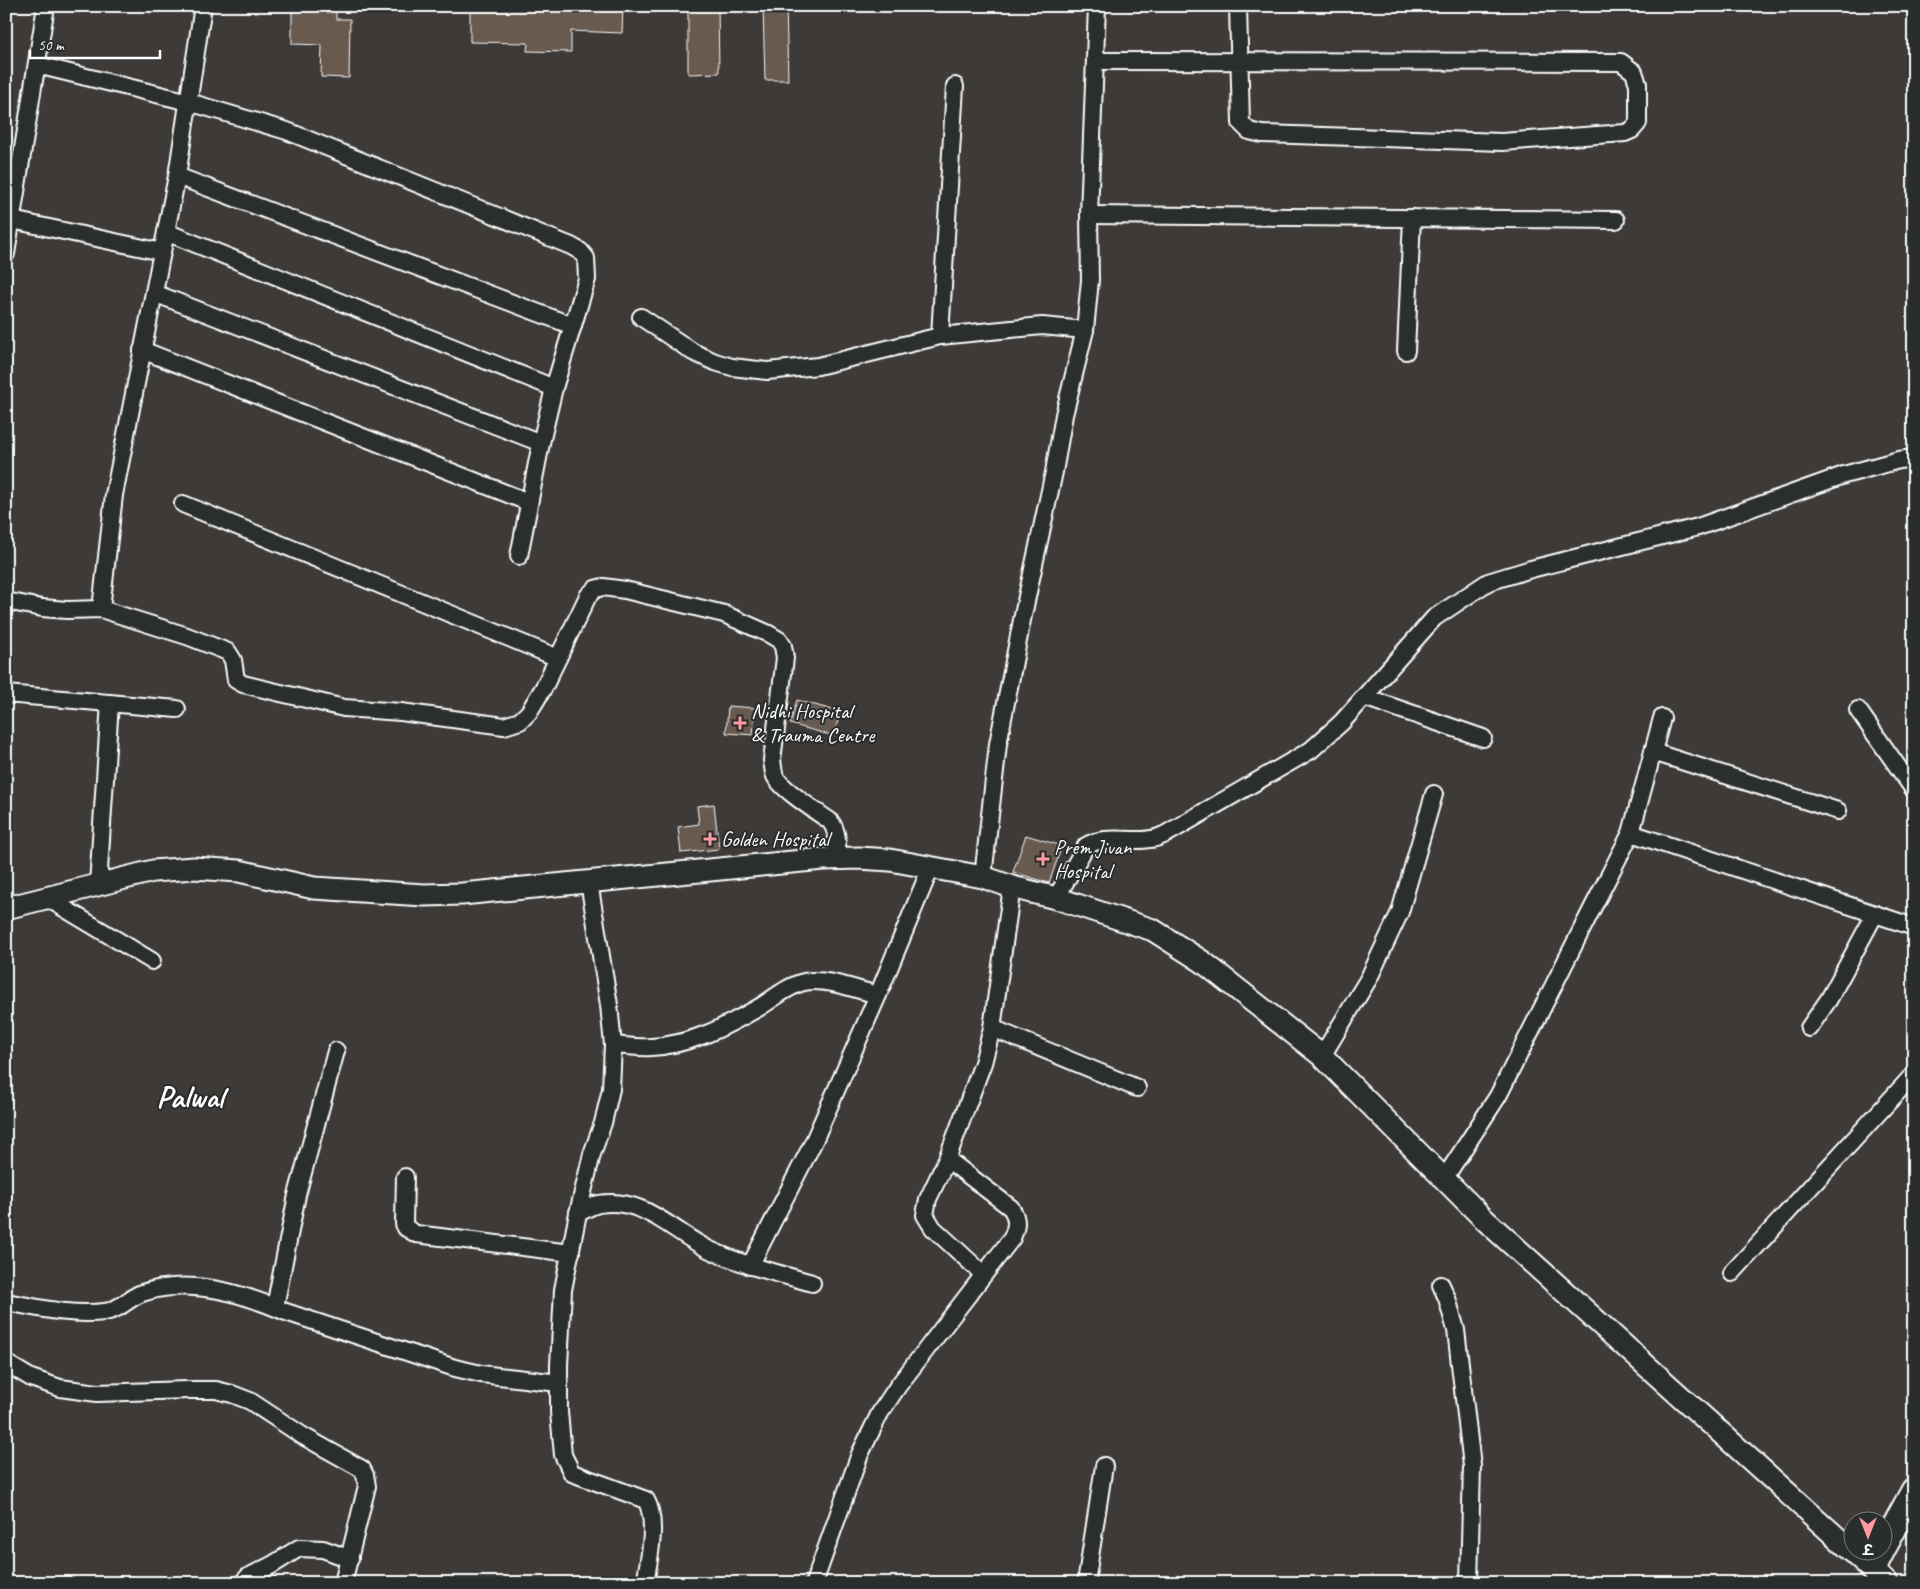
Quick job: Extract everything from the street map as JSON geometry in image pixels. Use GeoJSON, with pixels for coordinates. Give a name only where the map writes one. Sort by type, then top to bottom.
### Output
{"type":"FeatureCollection","features":[{"type":"Feature","properties":{"kind":"highway"},"geometry":{"type":"LineString","coordinates":[[1881,1564],[1914,1490]]}},
{"type":"Feature","properties":{"kind":"main road"},"geometry":{"type":"LineString","coordinates":[[6,908],[153,871],[194,868],[239,871],[314,888],[424,895],[462,894],[837,858],[859,858],[890,860],[982,878],[1056,898],[1153,930],[1203,962],[1322,1056],[1485,1220],[1881,1564]]}},
{"type":"Feature","properties":{"kind":"street"},"geometry":{"type":"LineString","coordinates":[[6,254],[46,6]]}},
{"type":"Feature","properties":{"kind":"street"},"geometry":{"type":"LineString","coordinates":[[102,609],[114,495],[177,176],[204,6]]}},
{"type":"Feature","properties":{"kind":"street"},"geometry":{"type":"LineString","coordinates":[[982,878],[998,744],[1064,415],[1085,330],[1090,280],[1089,215],[1097,6]]}},
{"type":"Feature","properties":{"kind":"street"},"geometry":{"type":"LineString","coordinates":[[1095,61],[1239,62],[1622,62],[1634,72],[1638,84],[1638,123],[1632,130],[1625,132],[1502,142],[1262,134],[1249,131],[1241,123],[1239,62],[1238,6]]}},
{"type":"Feature","properties":{"kind":"street"},"geometry":{"type":"LineString","coordinates":[[37,65],[189,102],[288,131],[580,251],[586,258],[587,279],[554,388],[528,502],[519,556]]}},
{"type":"Feature","properties":{"kind":"street"},"geometry":{"type":"LineString","coordinates":[[940,336],[956,86]]}},
{"type":"Feature","properties":{"kind":"street"},"geometry":{"type":"LineString","coordinates":[[177,176],[573,326]]}},
{"type":"Feature","properties":{"kind":"street"},"geometry":{"type":"LineString","coordinates":[[1089,215],[1616,220]]}},
{"type":"Feature","properties":{"kind":"street"},"geometry":{"type":"LineString","coordinates":[[1406,351],[1412,218]]}},
{"type":"Feature","properties":{"kind":"street"},"geometry":{"type":"LineString","coordinates":[[12,220],[162,252]]}},
{"type":"Feature","properties":{"kind":"street"},"geometry":{"type":"LineString","coordinates":[[166,232],[554,388]]}},
{"type":"Feature","properties":{"kind":"street"},"geometry":{"type":"LineString","coordinates":[[154,293],[541,443]]}},
{"type":"Feature","properties":{"kind":"street"},"geometry":{"type":"LineString","coordinates":[[641,317],[693,352],[715,362],[732,367],[768,371],[818,366],[940,336],[1042,326],[1085,330]]}},
{"type":"Feature","properties":{"kind":"street"},"geometry":{"type":"LineString","coordinates":[[142,350],[528,502]]}},
{"type":"Feature","properties":{"kind":"street"},"geometry":{"type":"LineString","coordinates":[[1056,898],[1086,846],[1092,842],[1151,840],[1166,834],[1311,750],[1342,722],[1434,618],[1488,582],[1531,569],[1698,527],[1844,476],[1899,460],[1914,458]]}},
{"type":"Feature","properties":{"kind":"street"},"geometry":{"type":"LineString","coordinates":[[184,504],[558,658]]}},
{"type":"Feature","properties":{"kind":"street"},"geometry":{"type":"LineString","coordinates":[[6,601],[42,608],[67,610],[102,609],[187,636],[228,652],[233,660],[236,680],[243,684],[344,708],[401,712],[504,726],[520,721],[529,712],[544,687],[588,596],[594,589],[603,587],[625,590],[724,614],[780,640],[785,658],[772,760],[773,770],[775,777],[782,785],[830,821],[835,827],[837,834],[837,858]]}},
{"type":"Feature","properties":{"kind":"street"},"geometry":{"type":"LineString","coordinates":[[6,694],[177,709]]}},
{"type":"Feature","properties":{"kind":"street"},"geometry":{"type":"LineString","coordinates":[[1364,697],[1483,738]]}},
{"type":"Feature","properties":{"kind":"street"},"geometry":{"type":"LineString","coordinates":[[98,885],[110,703]]}},
{"type":"Feature","properties":{"kind":"street"},"geometry":{"type":"LineString","coordinates":[[1858,710],[1914,790]]}},
{"type":"Feature","properties":{"kind":"street"},"geometry":{"type":"LineString","coordinates":[[1444,1179],[1498,1096],[1631,833],[1662,718]]}},
{"type":"Feature","properties":{"kind":"street"},"geometry":{"type":"LineString","coordinates":[[1653,752],[1838,811]]}},
{"type":"Feature","properties":{"kind":"street"},"geometry":{"type":"LineString","coordinates":[[1322,1056],[1369,978],[1400,912],[1434,794]]}},
{"type":"Feature","properties":{"kind":"street"},"geometry":{"type":"LineString","coordinates":[[1631,833],[1914,927]]}},
{"type":"Feature","properties":{"kind":"street"},"geometry":{"type":"LineString","coordinates":[[750,1266],[813,1144],[931,867]]}},
{"type":"Feature","properties":{"kind":"street"},"geometry":{"type":"LineString","coordinates":[[589,882],[609,1005],[613,1045],[611,1089],[578,1213],[563,1290],[559,1412],[563,1455],[572,1474],[642,1497],[651,1508],[651,1544],[645,1583]]}},
{"type":"Feature","properties":{"kind":"street"},"geometry":{"type":"LineString","coordinates":[[983,1274],[933,1228],[925,1215],[928,1199],[947,1159],[983,1063],[992,1028],[1012,887]]}},
{"type":"Feature","properties":{"kind":"street"},"geometry":{"type":"LineString","coordinates":[[47,898],[152,961]]}},
{"type":"Feature","properties":{"kind":"street"},"geometry":{"type":"LineString","coordinates":[[1809,1028],[1829,998],[1875,914]]}},
{"type":"Feature","properties":{"kind":"street"},"geometry":{"type":"LineString","coordinates":[[613,1045],[650,1047],[666,1045],[711,1032],[730,1024],[791,987],[803,982],[815,981],[878,995]]}},
{"type":"Feature","properties":{"kind":"street"},"geometry":{"type":"LineString","coordinates":[[992,1028],[1137,1088]]}},
{"type":"Feature","properties":{"kind":"street"},"geometry":{"type":"LineString","coordinates":[[275,1308],[297,1195],[336,1051]]}},
{"type":"Feature","properties":{"kind":"street"},"geometry":{"type":"LineString","coordinates":[[1732,1273],[1914,1074]]}},
{"type":"Feature","properties":{"kind":"street"},"geometry":{"type":"LineString","coordinates":[[814,1583],[860,1454],[880,1413],[898,1386],[1012,1238],[1016,1228],[1015,1215],[1011,1208],[947,1159]]}},
{"type":"Feature","properties":{"kind":"street"},"geometry":{"type":"LineString","coordinates":[[405,1177],[404,1224],[410,1231],[416,1234],[570,1253]]}},
{"type":"Feature","properties":{"kind":"street"},"geometry":{"type":"LineString","coordinates":[[578,1213],[598,1204],[619,1203],[638,1207],[663,1220],[708,1249],[750,1266],[812,1283]]}},
{"type":"Feature","properties":{"kind":"street"},"geometry":{"type":"LineString","coordinates":[[1441,1285],[1448,1298],[1456,1330],[1472,1466],[1469,1583]]}},
{"type":"Feature","properties":{"kind":"street"},"geometry":{"type":"LineString","coordinates":[[6,1302],[73,1313],[107,1312],[119,1308],[140,1294],[160,1289],[186,1286],[214,1289],[241,1295],[455,1368],[481,1374],[559,1383]]}},
{"type":"Feature","properties":{"kind":"street"},"geometry":{"type":"LineString","coordinates":[[6,1363],[31,1378],[60,1388],[97,1393],[216,1390],[250,1401],[303,1436],[362,1469],[365,1475],[366,1492],[343,1583]]}},
{"type":"Feature","properties":{"kind":"street"},"geometry":{"type":"LineString","coordinates":[[1086,1583],[1104,1466]]}},
{"type":"Feature","properties":{"kind":"street"},"geometry":{"type":"LineString","coordinates":[[242,1583],[248,1577],[299,1548],[323,1549],[350,1559]]}},
{"type":"Feature","properties":{"kind":"building"},"geometry":{"type":"Polygon","coordinates":[[[292,6],[336,6],[336,19],[350,19],[349,78],[321,77],[322,45],[292,44],[292,6]]]}},
{"type":"Feature","properties":{"kind":"building"},"geometry":{"type":"Polygon","coordinates":[[[470,6],[623,8],[622,33],[571,31],[571,52],[527,51],[528,43],[470,42],[470,6]]]}},
{"type":"Feature","properties":{"kind":"building"},"geometry":{"type":"Polygon","coordinates":[[[688,6],[718,6],[719,73],[688,74],[688,6]]]}},
{"type":"Feature","properties":{"kind":"building"},"geometry":{"type":"Polygon","coordinates":[[[763,6],[786,6],[788,80],[765,80],[763,6]]]}},
{"type":"Feature","properties":{"kind":"building"},"geometry":{"type":"Polygon","coordinates":[[[797,700],[840,712],[834,736],[790,724],[797,700]]]}},
{"type":"Feature","properties":{"kind":"building"},"geometry":{"type":"Polygon","coordinates":[[[728,706],[755,708],[753,735],[726,733],[728,706]]]}},
{"type":"Feature","properties":{"kind":"building"},"geometry":{"type":"Polygon","coordinates":[[[714,804],[719,849],[681,853],[678,827],[699,824],[697,806],[714,804]]]}},
{"type":"Feature","properties":{"kind":"building"},"geometry":{"type":"Polygon","coordinates":[[[1026,835],[1062,846],[1049,883],[1013,872],[1026,835]]]}},
{"type":"Feature","properties":{"kind":"place","name":"Nidhi Hospital & Trauma Centre"},"geometry":{"type":"Point","coordinates":[740,723]}},
{"type":"Feature","properties":{"kind":"place","name":"Golden Hospital"},"geometry":{"type":"Point","coordinates":[710,839]}},
{"type":"Feature","properties":{"kind":"place","name":"Prem Jivan Hospital"},"geometry":{"type":"Point","coordinates":[1043,859]}},
{"type":"Feature","properties":{"kind":"district","name":"Palwal"},"geometry":{"type":"Point","coordinates":[190,1096]}}]}
